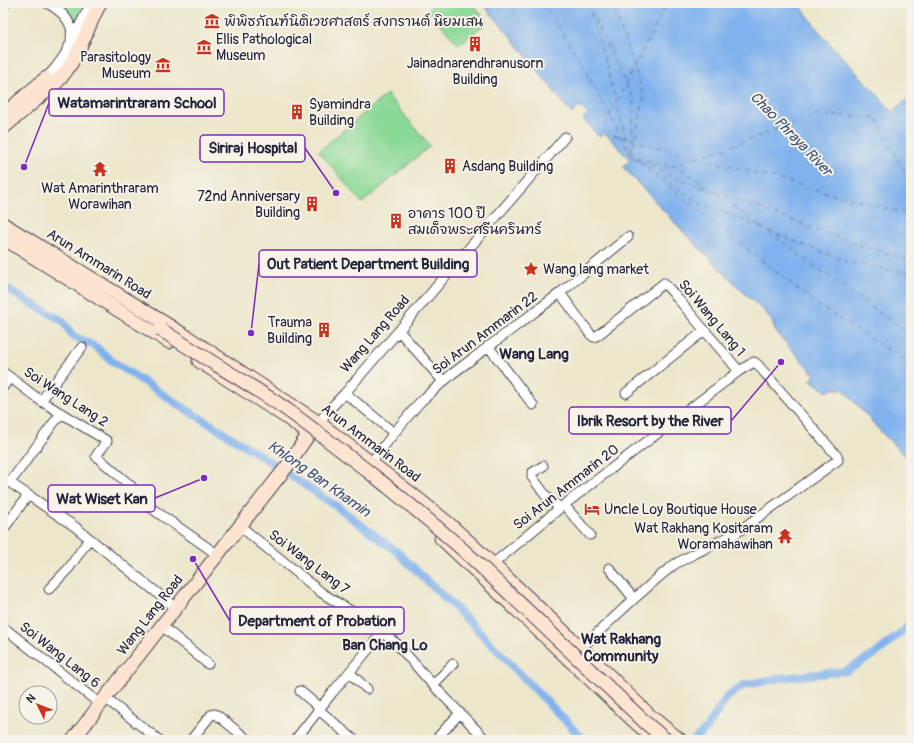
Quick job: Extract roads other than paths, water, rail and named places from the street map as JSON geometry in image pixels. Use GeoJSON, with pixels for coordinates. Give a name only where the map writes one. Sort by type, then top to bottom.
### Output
{"type":"FeatureCollection","features":[{"type":"Feature","properties":{"kind":"main road"},"geometry":{"type":"LineString","coordinates":[[3,128],[64,75],[73,61],[100,3]]}},
{"type":"Feature","properties":{"kind":"main road"},"geometry":{"type":"LineString","coordinates":[[3,115],[46,78]]}},
{"type":"Feature","properties":{"kind":"main road"},"geometry":{"type":"LineString","coordinates":[[3,215],[120,289],[139,303],[148,313]]}},
{"type":"Feature","properties":{"kind":"main road","name":"Arun Ammarin Road"},"geometry":{"type":"LineString","coordinates":[[3,224],[118,302],[137,321],[286,417],[418,518],[569,660],[665,738]]}},
{"type":"Feature","properties":{"kind":"main road"},"geometry":{"type":"LineString","coordinates":[[3,231],[271,399],[339,448],[452,539],[642,719],[665,738]]}},
{"type":"Feature","properties":{"kind":"main road","name":"Arun Ammarin Road"},"geometry":{"type":"LineString","coordinates":[[3,238],[118,302],[148,313],[319,423],[434,511],[493,564],[633,699],[665,738]]}},
{"type":"Feature","properties":{"kind":"main road"},"geometry":{"type":"LineString","coordinates":[[3,242],[101,307],[117,315],[137,321]]}},
{"type":"Feature","properties":{"kind":"main road","name":"Wang Lang Road"},"geometry":{"type":"LineString","coordinates":[[73,740],[319,423]]}},
{"type":"Feature","properties":{"kind":"main road"},"geometry":{"type":"LineString","coordinates":[[569,660],[581,648]]}},
{"type":"Feature","properties":{"kind":"street"},"geometry":{"type":"LineString","coordinates":[[47,3],[68,21],[71,29],[71,43]]}},
{"type":"Feature","properties":{"kind":"street"},"geometry":{"type":"LineString","coordinates":[[46,78],[60,62],[91,3]]}},
{"type":"Feature","properties":{"kind":"street","name":"Wang Lang Road"},"geometry":{"type":"LineString","coordinates":[[319,423],[565,138]]}},
{"type":"Feature","properties":{"kind":"street","name":"Soi Arun Ammarin 22"},"geometry":{"type":"LineString","coordinates":[[371,463],[420,402],[488,346],[560,293],[628,237]]}},
{"type":"Feature","properties":{"kind":"street","name":"Soi Wang Lang 1"},"geometry":{"type":"LineString","coordinates":[[560,293],[594,337],[664,283],[739,371]]}},
{"type":"Feature","properties":{"kind":"street"},"geometry":{"type":"LineString","coordinates":[[626,393],[705,330]]}},
{"type":"Feature","properties":{"kind":"street"},"geometry":{"type":"LineString","coordinates":[[399,331],[443,382]]}},
{"type":"Feature","properties":{"kind":"street"},"geometry":{"type":"LineString","coordinates":[[488,346],[533,405]]}},
{"type":"Feature","properties":{"kind":"street"},"geometry":{"type":"LineString","coordinates":[[41,401],[82,347]]}},
{"type":"Feature","properties":{"kind":"street","name":"Soi Arun Ammarin 20"},"geometry":{"type":"LineString","coordinates":[[493,564],[562,507],[739,371],[754,362],[832,450],[837,456],[838,460],[736,533],[675,564],[634,599]]}},
{"type":"Feature","properties":{"kind":"street"},"geometry":{"type":"LineString","coordinates":[[3,386],[6,375]]}},
{"type":"Feature","properties":{"kind":"street","name":"Soi Wang Lang 2"},"geometry":{"type":"LineString","coordinates":[[6,375],[41,401],[107,441],[96,456],[131,486],[144,503],[218,555]]}},
{"type":"Feature","properties":{"kind":"street"},"geometry":{"type":"LineString","coordinates":[[345,393],[394,433]]}},
{"type":"Feature","properties":{"kind":"street"},"geometry":{"type":"LineString","coordinates":[[14,477],[61,413]]}},
{"type":"Feature","properties":{"kind":"street"},"geometry":{"type":"LineString","coordinates":[[543,466],[532,473],[532,477],[546,496],[562,507],[590,535]]}},
{"type":"Feature","properties":{"kind":"street"},"geometry":{"type":"LineString","coordinates":[[3,478],[74,526],[176,608]]}},
{"type":"Feature","properties":{"kind":"street"},"geometry":{"type":"LineString","coordinates":[[3,530],[28,495]]}},
{"type":"Feature","properties":{"kind":"street","name":"Soi Wang Lang 7"},"geometry":{"type":"LineString","coordinates":[[240,526],[322,593],[365,620],[397,644],[433,685],[486,740]]}},
{"type":"Feature","properties":{"kind":"street"},"geometry":{"type":"LineString","coordinates":[[49,590],[69,568],[89,539]]}},
{"type":"Feature","properties":{"kind":"street"},"geometry":{"type":"LineString","coordinates":[[581,648],[634,599],[608,568]]}},
{"type":"Feature","properties":{"kind":"street"},"geometry":{"type":"LineString","coordinates":[[162,626],[208,664]]}},
{"type":"Feature","properties":{"kind":"street","name":"Soi Wang Lang 6"},"geometry":{"type":"LineString","coordinates":[[3,628],[159,740]]}},
{"type":"Feature","properties":{"kind":"street"},"geometry":{"type":"LineString","coordinates":[[295,740],[382,633]]}},
{"type":"Feature","properties":{"kind":"street"},"geometry":{"type":"LineString","coordinates":[[433,685],[453,664]]}},
{"type":"Feature","properties":{"kind":"street"},"geometry":{"type":"LineString","coordinates":[[350,673],[368,689]]}},
{"type":"Feature","properties":{"kind":"street"},"geometry":{"type":"LineString","coordinates":[[300,691],[354,740]]}},
{"type":"Feature","properties":{"kind":"street"},"geometry":{"type":"LineString","coordinates":[[438,737],[460,713]]}},
{"type":"Feature","properties":{"kind":"street"},"geometry":{"type":"LineString","coordinates":[[191,740],[211,715],[214,714],[218,715],[248,740]]}},
{"type":"Feature","properties":{"kind":"water","name":"Chao Phraya River"},"geometry":{"type":"Polygon","coordinates":[[[482,3],[786,3],[788,5],[798,3],[822,35],[893,112],[909,98],[911,100],[911,462],[881,432],[843,389],[831,389],[827,392],[811,380],[815,375],[776,332],[772,321],[764,311],[695,244],[623,167],[630,160],[605,133],[598,136],[583,119],[588,114],[579,106],[572,114],[513,39],[482,3]]]}},
{"type":"Feature","properties":{"kind":"waterway","name":"Khlong Ban Khamin"},"geometry":{"type":"LineString","coordinates":[[3,286],[63,321],[72,335],[96,347],[112,361],[255,452],[336,506],[397,552],[471,623],[584,740]]}},
{"type":"Feature","properties":{"kind":"waterway"},"geometry":{"type":"LineString","coordinates":[[694,740],[706,729],[726,698],[744,685],[781,678],[846,671],[878,652],[911,624]]}},
{"type":"Feature","properties":{"kind":"place","name":"พิพิธภัณฑ์นิติเวชศาสตร์ สงกรานต์ นิยมเสน"},"geometry":{"type":"Point","coordinates":[212,21]}},
{"type":"Feature","properties":{"kind":"place","name":"Jainadnarendhranusorn Building"},"geometry":{"type":"Point","coordinates":[475,44]}},
{"type":"Feature","properties":{"kind":"place","name":"Ellis Pathological Museum"},"geometry":{"type":"Point","coordinates":[204,47]}},
{"type":"Feature","properties":{"kind":"place","name":"Parasitology Museum"},"geometry":{"type":"Point","coordinates":[163,65]}},
{"type":"Feature","properties":{"kind":"place","name":"Syamindra Building"},"geometry":{"type":"Point","coordinates":[297,112]}},
{"type":"Feature","properties":{"kind":"place","name":"Asdang Building"},"geometry":{"type":"Point","coordinates":[450,166]}},
{"type":"Feature","properties":{"kind":"place","name":"Watamarintraram School"},"geometry":{"type":"Point","coordinates":[24,167]}},
{"type":"Feature","properties":{"kind":"place","name":"Wat Amarinthraram Worawihan"},"geometry":{"type":"Point","coordinates":[100,169]}},
{"type":"Feature","properties":{"kind":"place","name":"Siriraj Hospital"},"geometry":{"type":"Point","coordinates":[336,193]}},
{"type":"Feature","properties":{"kind":"place","name":"72nd Anniversary Building"},"geometry":{"type":"Point","coordinates":[312,204]}},
{"type":"Feature","properties":{"kind":"place","name":"อาคาร 100 ปี สมเด็จพระศรีนครินทร์"},"geometry":{"type":"Point","coordinates":[396,221]}},
{"type":"Feature","properties":{"kind":"place","name":"Wang lang market"},"geometry":{"type":"Point","coordinates":[531,269]}},
{"type":"Feature","properties":{"kind":"place","name":"Trauma Building"},"geometry":{"type":"Point","coordinates":[324,330]}},
{"type":"Feature","properties":{"kind":"place","name":"Out Patient Department Building"},"geometry":{"type":"Point","coordinates":[251,333]}},
{"type":"Feature","properties":{"kind":"place","name":"Ibrik Resort by the River"},"geometry":{"type":"Point","coordinates":[781,362]}},
{"type":"Feature","properties":{"kind":"place","name":"Wat Wiset Kan"},"geometry":{"type":"Point","coordinates":[204,478]}},
{"type":"Feature","properties":{"kind":"place","name":"Uncle Loy Boutique House"},"geometry":{"type":"Point","coordinates":[592,509]}},
{"type":"Feature","properties":{"kind":"place","name":"Wat Rakhang Kositaram Woramahawihan"},"geometry":{"type":"Point","coordinates":[785,536]}},
{"type":"Feature","properties":{"kind":"place","name":"Department of Probation"},"geometry":{"type":"Point","coordinates":[193,559]}},
{"type":"Feature","properties":{"kind":"district","name":"Wang Lang"},"geometry":{"type":"Point","coordinates":[534,354]}},
{"type":"Feature","properties":{"kind":"district","name":"Ban Chang Lo"},"geometry":{"type":"Point","coordinates":[385,645]}},
{"type":"Feature","properties":{"kind":"district","name":"Wat Rakhang Community"},"geometry":{"type":"Point","coordinates":[621,648]}}]}
